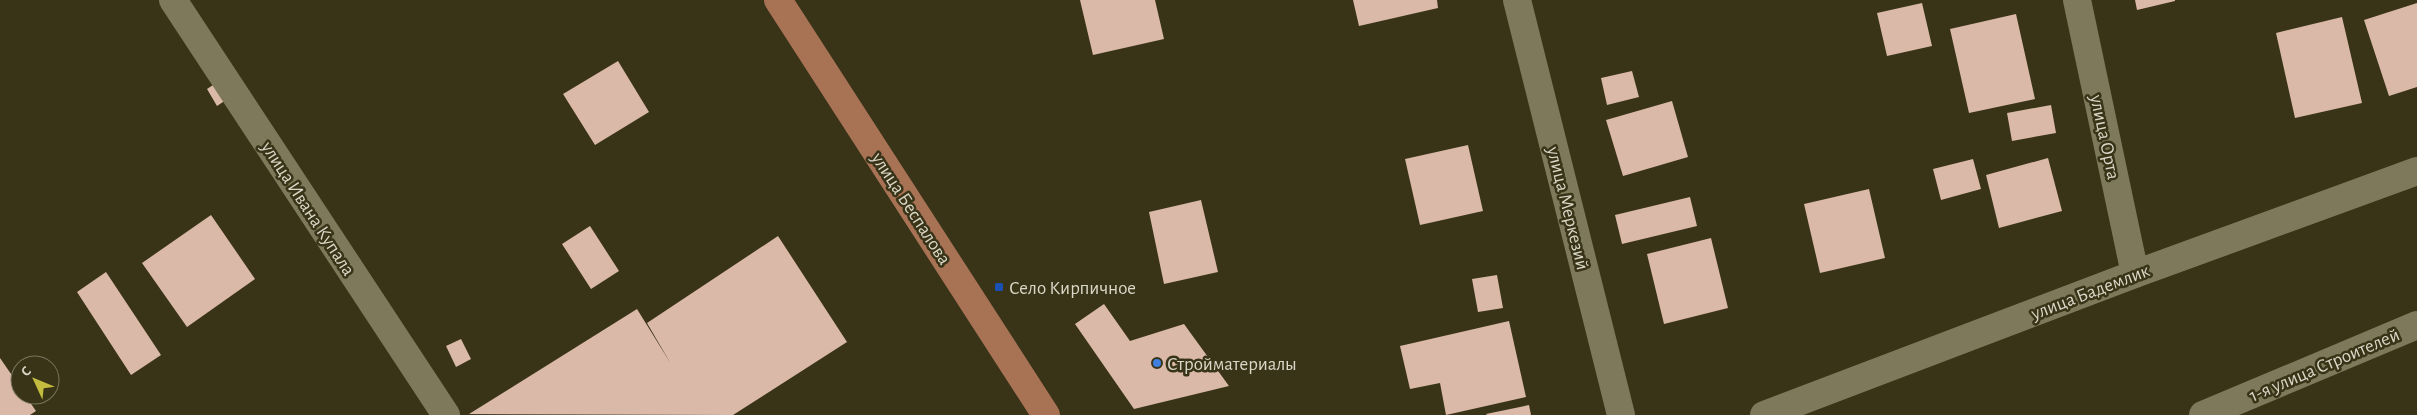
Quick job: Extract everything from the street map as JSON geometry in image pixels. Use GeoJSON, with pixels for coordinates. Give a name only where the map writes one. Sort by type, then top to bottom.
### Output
{"type":"FeatureCollection","features":[{"type":"Feature","properties":{"kind":"main road","name":"улица Беспалова"},"geometry":{"type":"LineString","coordinates":[[778,0],[1046,415]]}},
{"type":"Feature","properties":{"kind":"street","name":"улица Ивана Купала"},"geometry":{"type":"LineString","coordinates":[[173,0],[446,415]]}},
{"type":"Feature","properties":{"kind":"street","name":"улица Меркезий"},"geometry":{"type":"LineString","coordinates":[[1517,0],[1622,415]]}},
{"type":"Feature","properties":{"kind":"street","name":"улица Орта"},"geometry":{"type":"LineString","coordinates":[[2077,0],[2135,274]]}},
{"type":"Feature","properties":{"kind":"street","name":"улица Бадемлик"},"geometry":{"type":"LineString","coordinates":[[1764,415],[2135,274],[2417,171]]}},
{"type":"Feature","properties":{"kind":"street","name":"1-я улица Строителей"},"geometry":{"type":"LineString","coordinates":[[2203,415],[2417,325]]}},
{"type":"Feature","properties":{"kind":"building"},"geometry":{"type":"Polygon","coordinates":[[[1080,0],[1155,0],[1164,39],[1093,55],[1080,0]]]}},
{"type":"Feature","properties":{"kind":"building"},"geometry":{"type":"Polygon","coordinates":[[[1353,0],[1437,0],[1438,8],[1359,26],[1353,0]]]}},
{"type":"Feature","properties":{"kind":"building"},"geometry":{"type":"Polygon","coordinates":[[[2135,0],[2175,0],[2175,1],[2137,10],[2135,0]]]}},
{"type":"Feature","properties":{"kind":"building"},"geometry":{"type":"Polygon","coordinates":[[[1922,3],[1932,46],[1887,56],[1877,13],[1922,3]]]}},
{"type":"Feature","properties":{"kind":"building"},"geometry":{"type":"Polygon","coordinates":[[[2417,3],[2417,87],[2389,96],[2364,20],[2417,3]]]}},
{"type":"Feature","properties":{"kind":"building"},"geometry":{"type":"Polygon","coordinates":[[[2016,14],[2035,99],[1969,113],[1950,29],[2016,14]]]}},
{"type":"Feature","properties":{"kind":"building"},"geometry":{"type":"Polygon","coordinates":[[[2342,17],[2362,103],[2295,118],[2276,33],[2342,17]]]}},
{"type":"Feature","properties":{"kind":"building"},"geometry":{"type":"Polygon","coordinates":[[[618,61],[649,112],[595,145],[563,94],[618,61]]]}},
{"type":"Feature","properties":{"kind":"building"},"geometry":{"type":"Polygon","coordinates":[[[1632,71],[1639,97],[1607,105],[1601,78],[1632,71]]]}},
{"type":"Feature","properties":{"kind":"building"},"geometry":{"type":"Polygon","coordinates":[[[219,81],[229,98],[217,106],[207,89],[219,81]]]}},
{"type":"Feature","properties":{"kind":"building"},"geometry":{"type":"Polygon","coordinates":[[[1672,101],[1688,157],[1623,176],[1606,120],[1672,101]]]}},
{"type":"Feature","properties":{"kind":"building"},"geometry":{"type":"Polygon","coordinates":[[[2051,105],[2056,133],[2012,141],[2007,113],[2051,105]]]}},
{"type":"Feature","properties":{"kind":"building"},"geometry":{"type":"Polygon","coordinates":[[[1468,145],[1483,211],[1420,225],[1405,159],[1468,145]]]}},
{"type":"Feature","properties":{"kind":"building"},"geometry":{"type":"Polygon","coordinates":[[[2048,158],[2062,211],[1999,228],[1986,175],[2048,158]]]}},
{"type":"Feature","properties":{"kind":"building"},"geometry":{"type":"Polygon","coordinates":[[[1973,159],[1981,189],[1941,200],[1933,169],[1973,159]]]}},
{"type":"Feature","properties":{"kind":"building"},"geometry":{"type":"Polygon","coordinates":[[[1869,189],[1885,258],[1820,273],[1804,204],[1869,189]]]}},
{"type":"Feature","properties":{"kind":"building"},"geometry":{"type":"Polygon","coordinates":[[[1690,197],[1697,226],[1622,244],[1615,215],[1690,197]]]}},
{"type":"Feature","properties":{"kind":"building"},"geometry":{"type":"Polygon","coordinates":[[[1201,200],[1218,272],[1164,284],[1149,212],[1201,200]]]}},
{"type":"Feature","properties":{"kind":"building"},"geometry":{"type":"Polygon","coordinates":[[[211,215],[255,279],[187,327],[142,263],[211,215]]]}},
{"type":"Feature","properties":{"kind":"building"},"geometry":{"type":"Polygon","coordinates":[[[590,226],[619,271],[591,289],[562,244],[590,226]]]}},
{"type":"Feature","properties":{"kind":"building"},"geometry":{"type":"Polygon","coordinates":[[[778,236],[847,342],[733,415],[469,414],[637,309],[671,364],[647,323],[778,236]]]}},
{"type":"Feature","properties":{"kind":"building"},"geometry":{"type":"Polygon","coordinates":[[[1711,238],[1728,308],[1664,324],[1647,254],[1711,238]]]}},
{"type":"Feature","properties":{"kind":"building"},"geometry":{"type":"Polygon","coordinates":[[[106,272],[161,355],[131,375],[77,292],[106,272]]]}},
{"type":"Feature","properties":{"kind":"building"},"geometry":{"type":"Polygon","coordinates":[[[1497,275],[1503,308],[1478,312],[1472,279],[1497,275]]]}},
{"type":"Feature","properties":{"kind":"building","name":"Стройматериалы"},"geometry":{"type":"Polygon","coordinates":[[[1104,304],[1130,341],[1184,324],[1229,386],[1134,409],[1075,324],[1104,304]]]}},
{"type":"Feature","properties":{"kind":"building"},"geometry":{"type":"Polygon","coordinates":[[[1509,321],[1526,397],[1446,415],[1440,383],[1410,389],[1400,346],[1509,321]]]}},
{"type":"Feature","properties":{"kind":"building"},"geometry":{"type":"Polygon","coordinates":[[[461,339],[471,359],[456,367],[446,346],[461,339]]]}},
{"type":"Feature","properties":{"kind":"building"},"geometry":{"type":"Polygon","coordinates":[[[0,358],[10,372],[10,405],[32,405],[36,411],[30,415],[0,415],[0,358]]]}},
{"type":"Feature","properties":{"kind":"building"},"geometry":{"type":"Polygon","coordinates":[[[1529,405],[1531,415],[1486,414],[1529,405]]]}},
{"type":"Feature","properties":{"kind":"place","name":"Село Кирпичное"},"geometry":{"type":"Point","coordinates":[999,287]}},
{"type":"Feature","properties":{"kind":"place","name":"Стройматериалы"},"geometry":{"type":"Point","coordinates":[1157,363]}}]}
